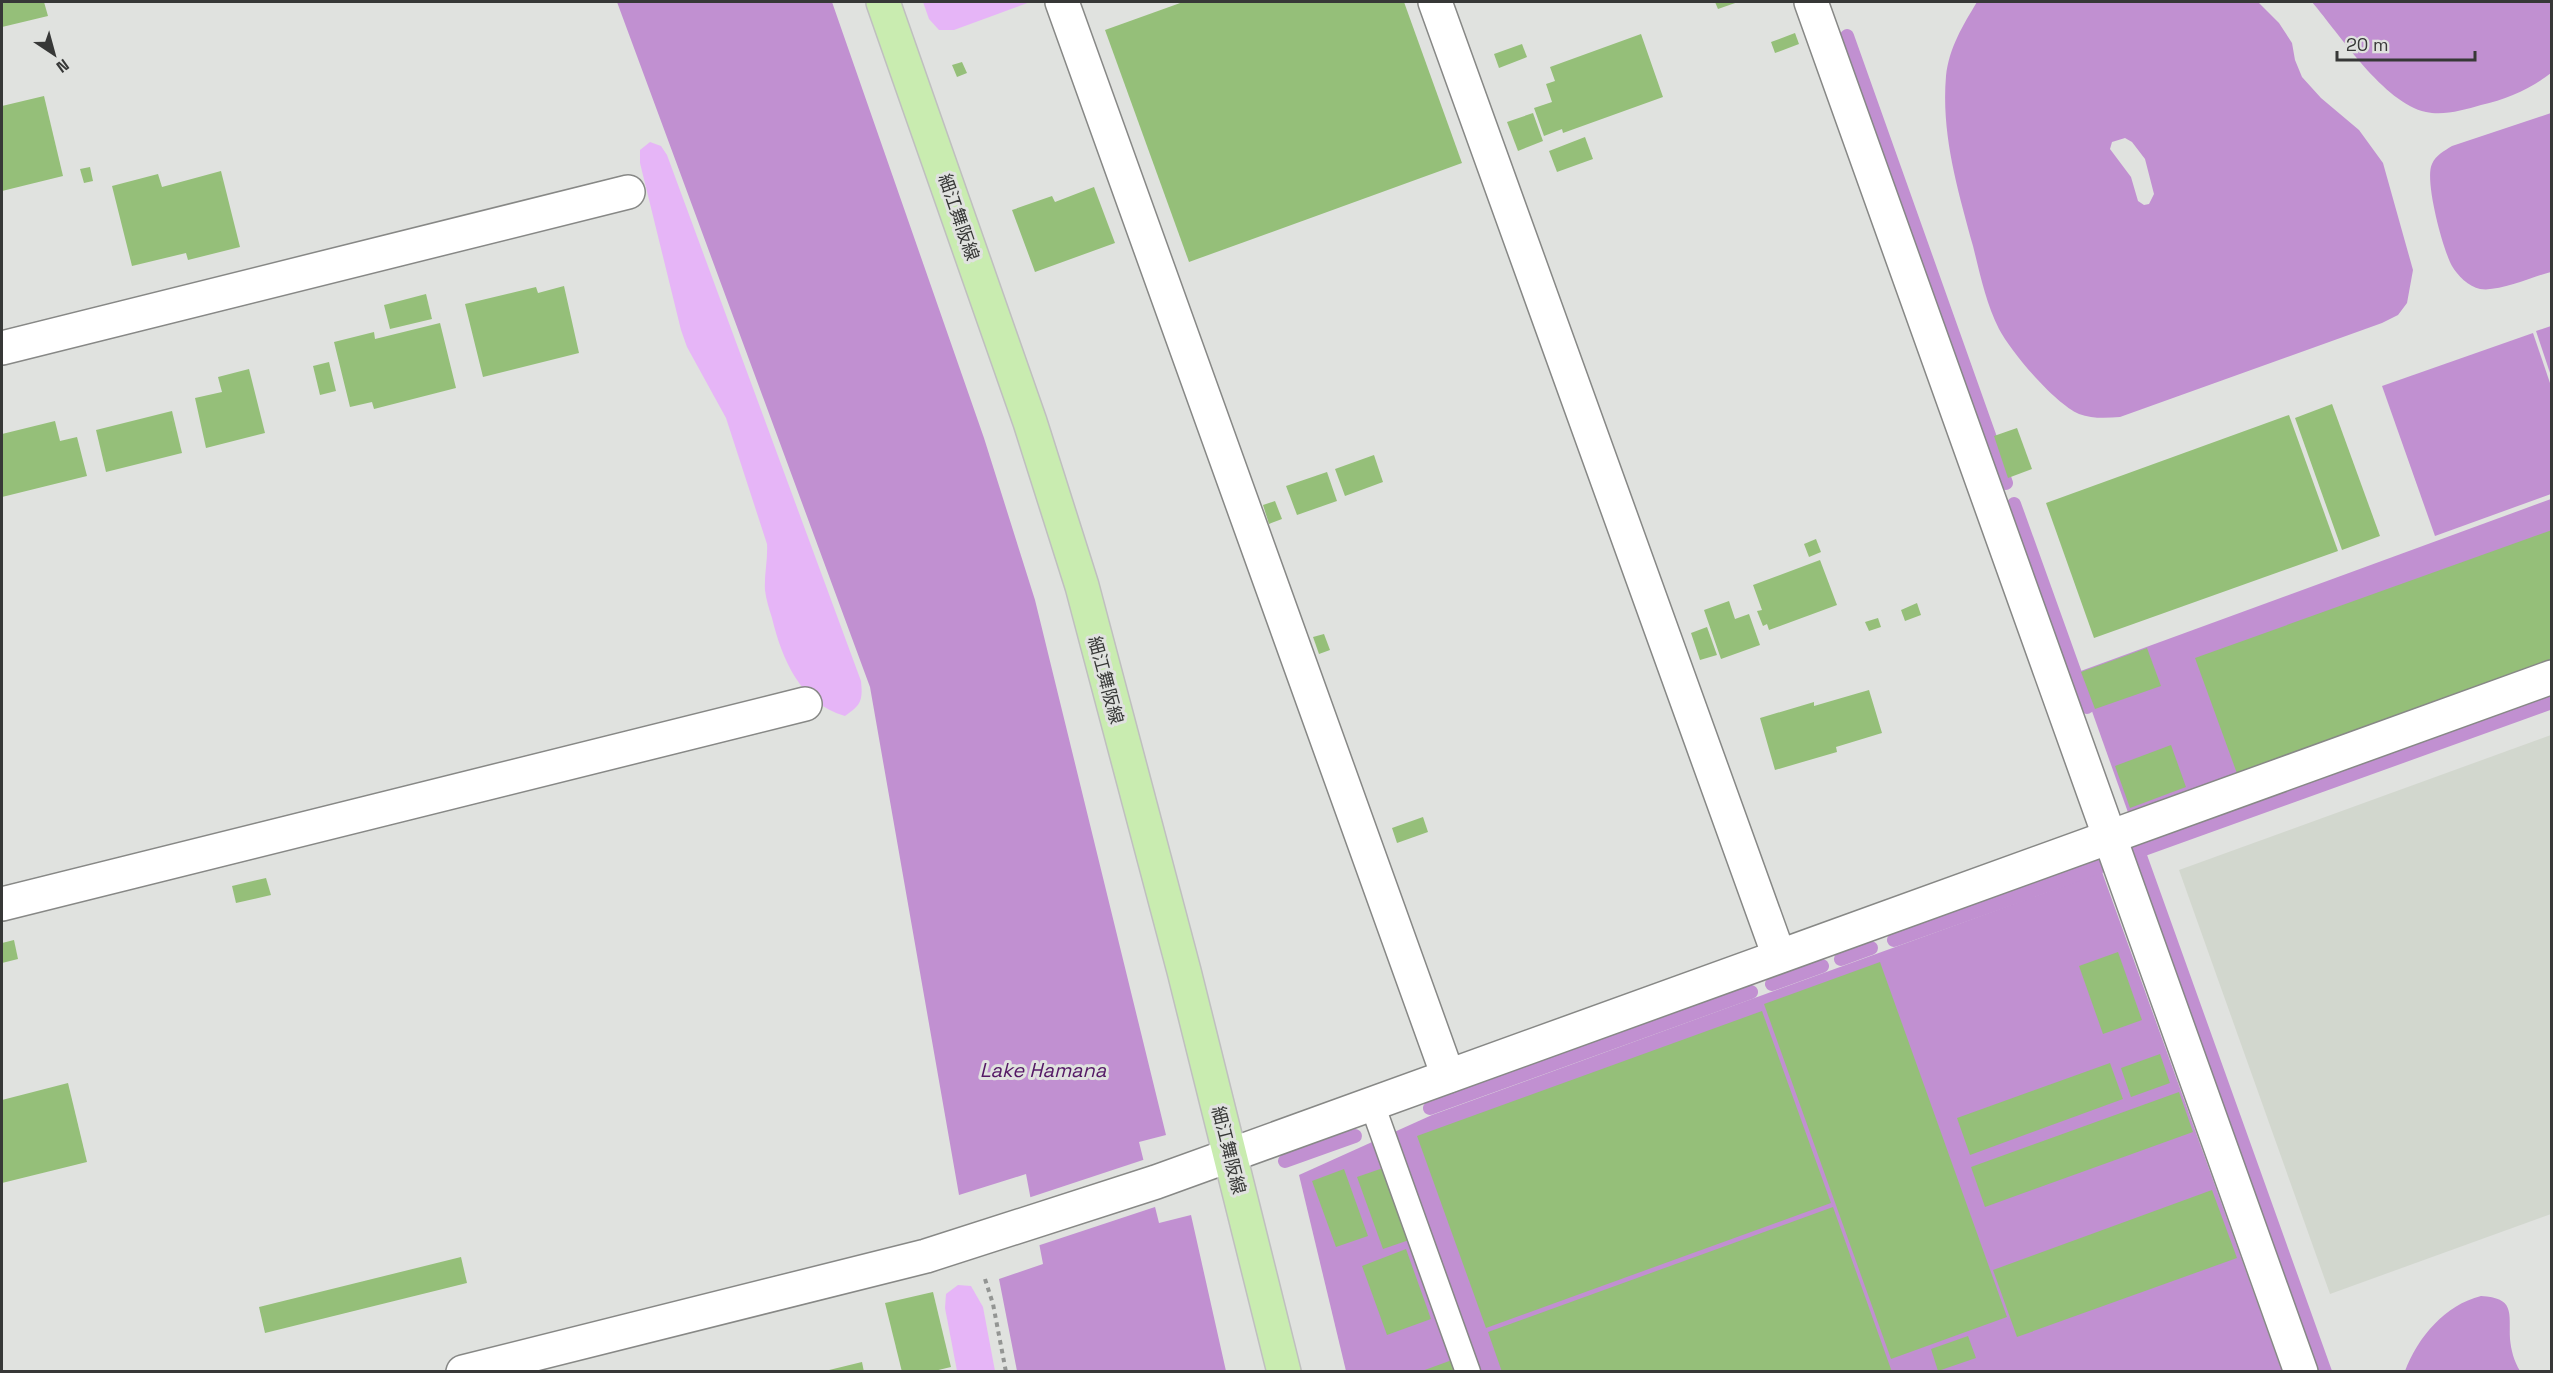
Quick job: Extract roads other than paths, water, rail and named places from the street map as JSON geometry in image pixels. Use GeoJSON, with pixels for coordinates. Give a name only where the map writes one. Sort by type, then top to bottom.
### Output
{"type":"FeatureCollection","features":[{"type":"Feature","properties":{"kind":"main road","name":"細江舞阪線"},"geometry":{"type":"LineString","coordinates":[[883,2],[1030,422],[1082,586],[1284,1371]]}},
{"type":"Feature","properties":{"kind":"street"},"geometry":{"type":"LineString","coordinates":[[1062,2],[1448,1076]]}},
{"type":"Feature","properties":{"kind":"street"},"geometry":{"type":"LineString","coordinates":[[1435,2],[1779,956]]}},
{"type":"Feature","properties":{"kind":"street"},"geometry":{"type":"LineString","coordinates":[[1811,2],[2301,1371]]}},
{"type":"Feature","properties":{"kind":"street"},"geometry":{"type":"LineString","coordinates":[[2,348],[628,192]]}},
{"type":"Feature","properties":{"kind":"street"},"geometry":{"type":"LineString","coordinates":[[463,1371],[926,1256],[1156,1182],[2552,677]]}},
{"type":"Feature","properties":{"kind":"street"},"geometry":{"type":"LineString","coordinates":[[2,904],[805,704]]}},
{"type":"Feature","properties":{"kind":"lane"},"geometry":{"type":"LineString","coordinates":[[1372,1104],[1468,1371]]}},
{"type":"Feature","properties":{"kind":"water","name":"Lake Hamana"},"geometry":{"type":"Polygon","coordinates":[[[617,2],[832,2],[984,438],[1035,600],[1166,1135],[1139,1142],[1159,1223],[1191,1215],[1226,1371],[1017,1371],[999,1279],[1043,1264],[1026,1174],[959,1195],[870,687],[617,2]]]}},
{"type":"Feature","properties":{"kind":"water"},"geometry":{"type":"Polygon","coordinates":[[[1977,2],[2258,2],[2279,23],[2292,43],[2295,60],[2302,77],[2321,98],[2359,130],[2383,163],[2413,270],[2407,303],[2398,315],[2382,323],[2120,417],[2089,417],[2069,408],[2034,376],[2013,351],[1999,329],[1984,288],[1952,162],[1946,120],[1946,76],[1953,46],[1977,2]],[[2125,138],[2112,142],[2110,149],[2131,177],[2138,201],[2144,205],[2149,204],[2154,194],[2145,159],[2132,142],[2125,138]]]}},
{"type":"Feature","properties":{"kind":"water"},"geometry":{"type":"Polygon","coordinates":[[[2312,2],[2551,2],[2551,73],[2526,89],[2500,100],[2454,112],[2426,112],[2394,96],[2379,82],[2349,49],[2312,2]]]}},
{"type":"Feature","properties":{"kind":"water"},"geometry":{"type":"Polygon","coordinates":[[[2551,113],[2551,272],[2516,284],[2488,289],[2476,288],[2460,277],[2448,258],[2432,199],[2430,172],[2432,164],[2438,156],[2452,146],[2551,113]]]}},
{"type":"Feature","properties":{"kind":"water"},"geometry":{"type":"Polygon","coordinates":[[[2552,326],[2551,376],[2536,331],[2552,326]]]}},
{"type":"Feature","properties":{"kind":"water"},"geometry":{"type":"Polygon","coordinates":[[[2533,333],[2551,386],[2551,494],[2435,536],[2382,386],[2533,333]]]}},
{"type":"Feature","properties":{"kind":"water"},"geometry":{"type":"Polygon","coordinates":[[[2551,499],[2551,666],[2130,818],[2078,672],[2551,499]]]}},
{"type":"Feature","properties":{"kind":"water"},"geometry":{"type":"Polygon","coordinates":[[[2102,872],[2282,1371],[1346,1371],[1299,1175],[1432,1115],[2102,872]]]}},
{"type":"Feature","properties":{"kind":"water"},"geometry":{"type":"Polygon","coordinates":[[[2481,1296],[2500,1300],[2508,1308],[2511,1347],[2520,1371],[2405,1371],[2417,1346],[2434,1324],[2456,1307],[2481,1296]]]}},
{"type":"Feature","properties":{"kind":"waterway"},"geometry":{"type":"LineString","coordinates":[[1847,36],[2006,483]]}},
{"type":"Feature","properties":{"kind":"waterway"},"geometry":{"type":"LineString","coordinates":[[2014,504],[2087,707]]}},
{"type":"Feature","properties":{"kind":"waterway"},"geometry":{"type":"LineString","coordinates":[[2133,853],[2552,702]]}},
{"type":"Feature","properties":{"kind":"waterway"},"geometry":{"type":"LineString","coordinates":[[2135,842],[2325,1372]]}},
{"type":"Feature","properties":{"kind":"waterway"},"geometry":{"type":"LineString","coordinates":[[1894,940],[2101,866]]}},
{"type":"Feature","properties":{"kind":"waterway"},"geometry":{"type":"LineString","coordinates":[[1841,959],[1871,948]]}},
{"type":"Feature","properties":{"kind":"waterway"},"geometry":{"type":"LineString","coordinates":[[1772,984],[1822,966]]}},
{"type":"Feature","properties":{"kind":"waterway"},"geometry":{"type":"LineString","coordinates":[[1430,1108],[1751,992]]}},
{"type":"Feature","properties":{"kind":"waterway"},"geometry":{"type":"LineString","coordinates":[[1285,1161],[1355,1136]]}}]}
